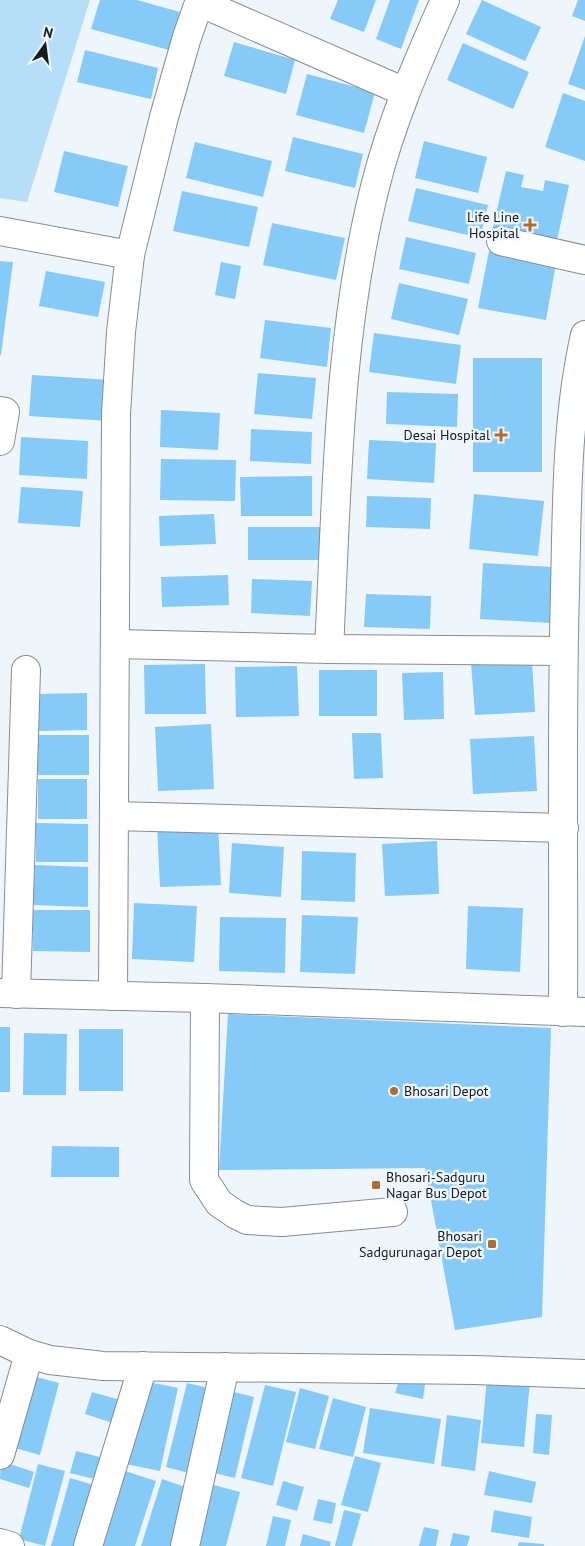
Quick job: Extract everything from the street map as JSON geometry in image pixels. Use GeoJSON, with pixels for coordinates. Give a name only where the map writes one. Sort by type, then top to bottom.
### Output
{"type":"FeatureCollection","features":[{"type":"Feature","properties":{"kind":"street"},"geometry":{"type":"LineString","coordinates":[[330,649],[342,387],[356,278],[375,187],[404,92],[445,0]]}},
{"type":"Feature","properties":{"kind":"street"},"geometry":{"type":"LineString","coordinates":[[113,996],[116,414],[121,332],[130,255],[164,117],[200,1],[404,92]]}},
{"type":"Feature","properties":{"kind":"street"},"geometry":{"type":"LineString","coordinates":[[0,231],[130,255]]}},
{"type":"Feature","properties":{"kind":"street"},"geometry":{"type":"LineString","coordinates":[[501,240],[585,260]]}},
{"type":"Feature","properties":{"kind":"street"},"geometry":{"type":"LineString","coordinates":[[26,670],[8,994],[205,998],[574,1012],[571,818],[563,651],[568,462],[585,335]]}},
{"type":"Feature","properties":{"kind":"street"},"geometry":{"type":"LineString","coordinates":[[0,411],[5,412],[0,441]]}},
{"type":"Feature","properties":{"kind":"street"},"geometry":{"type":"LineString","coordinates":[[114,644],[330,649],[563,651]]}},
{"type":"Feature","properties":{"kind":"street"},"geometry":{"type":"LineString","coordinates":[[114,816],[571,818]]}},
{"type":"Feature","properties":{"kind":"street"},"geometry":{"type":"LineString","coordinates":[[205,998],[204,1180],[219,1203],[247,1220],[256,1221],[282,1222],[393,1212]]}},
{"type":"Feature","properties":{"kind":"street"},"geometry":{"type":"LineString","coordinates":[[0,1340],[29,1354],[50,1360],[103,1366],[475,1370],[585,1374]]}},
{"type":"Feature","properties":{"kind":"street"},"geometry":{"type":"LineString","coordinates":[[0,1455],[29,1354]]}},
{"type":"Feature","properties":{"kind":"street"},"geometry":{"type":"LineString","coordinates":[[88,1546],[143,1366]]}},
{"type":"Feature","properties":{"kind":"street"},"geometry":{"type":"LineString","coordinates":[[185,1546],[226,1367]]}},
{"type":"Feature","properties":{"kind":"street"},"geometry":{"type":"LineString","coordinates":[[0,1543],[10,1546]]}},
{"type":"Feature","properties":{"kind":"shaded area"},"geometry":{"type":"Polygon","coordinates":[[[0,0],[90,0],[27,202],[0,198],[0,0]]]}},
{"type":"Feature","properties":{"kind":"building"},"geometry":{"type":"Polygon","coordinates":[[[100,0],[137,0],[180,12],[169,50],[91,29],[100,0]]]}},
{"type":"Feature","properties":{"kind":"building"},"geometry":{"type":"Polygon","coordinates":[[[338,0],[376,0],[364,32],[330,19],[338,0]]]}},
{"type":"Feature","properties":{"kind":"building"},"geometry":{"type":"Polygon","coordinates":[[[390,0],[419,0],[401,49],[376,39],[390,0]]]}},
{"type":"Feature","properties":{"kind":"building"},"geometry":{"type":"Polygon","coordinates":[[[482,0],[541,27],[525,61],[466,34],[482,0]]]}},
{"type":"Feature","properties":{"kind":"building"},"geometry":{"type":"Polygon","coordinates":[[[578,0],[585,0],[585,21],[572,16],[578,0]]]}},
{"type":"Feature","properties":{"kind":"building"},"geometry":{"type":"Polygon","coordinates":[[[585,36],[585,90],[568,84],[585,36]]]}},
{"type":"Feature","properties":{"kind":"building"},"geometry":{"type":"Polygon","coordinates":[[[234,42],[295,60],[286,94],[224,76],[234,42]]]}},
{"type":"Feature","properties":{"kind":"building"},"geometry":{"type":"Polygon","coordinates":[[[463,43],[529,72],[513,109],[447,80],[463,43]]]}},
{"type":"Feature","properties":{"kind":"building"},"geometry":{"type":"Polygon","coordinates":[[[85,50],[158,68],[151,99],[77,82],[85,50]]]}},
{"type":"Feature","properties":{"kind":"building"},"geometry":{"type":"Polygon","coordinates":[[[307,74],[375,92],[364,133],[296,115],[307,74]]]}},
{"type":"Feature","properties":{"kind":"building"},"geometry":{"type":"Polygon","coordinates":[[[563,93],[585,101],[585,161],[545,147],[563,93]]]}},
{"type":"Feature","properties":{"kind":"building"},"geometry":{"type":"Polygon","coordinates":[[[293,137],[363,154],[355,188],[285,171],[293,137]]]}},
{"type":"Feature","properties":{"kind":"building"},"geometry":{"type":"Polygon","coordinates":[[[424,141],[487,157],[478,193],[415,178],[424,141]]]}},
{"type":"Feature","properties":{"kind":"building"},"geometry":{"type":"Polygon","coordinates":[[[195,142],[272,161],[263,197],[186,178],[195,142]]]}},
{"type":"Feature","properties":{"kind":"building"},"geometry":{"type":"Polygon","coordinates":[[[64,151],[128,166],[118,207],[54,192],[64,151]]]}},
{"type":"Feature","properties":{"kind":"building"},"geometry":{"type":"Polygon","coordinates":[[[506,171],[524,175],[521,187],[543,191],[545,180],[569,185],[556,245],[492,231],[506,171]]]}},
{"type":"Feature","properties":{"kind":"building"},"geometry":{"type":"Polygon","coordinates":[[[416,188],[488,205],[480,238],[408,221],[416,188]]]}},
{"type":"Feature","properties":{"kind":"building"},"geometry":{"type":"Polygon","coordinates":[[[182,191],[258,207],[249,247],[173,231],[182,191]]]}},
{"type":"Feature","properties":{"kind":"building"},"geometry":{"type":"Polygon","coordinates":[[[272,223],[345,238],[336,280],[263,265],[272,223]]]}},
{"type":"Feature","properties":{"kind":"building"},"geometry":{"type":"Polygon","coordinates":[[[406,237],[476,253],[469,284],[399,269],[406,237]]]}},
{"type":"Feature","properties":{"kind":"building"},"geometry":{"type":"Polygon","coordinates":[[[489,251],[556,263],[546,320],[478,308],[489,251]]]}},
{"type":"Feature","properties":{"kind":"building"},"geometry":{"type":"Polygon","coordinates":[[[0,261],[13,262],[1,355],[0,355],[0,261]]]}},
{"type":"Feature","properties":{"kind":"building"},"geometry":{"type":"Polygon","coordinates":[[[221,262],[241,266],[235,299],[215,295],[221,262]]]}},
{"type":"Feature","properties":{"kind":"building"},"geometry":{"type":"Polygon","coordinates":[[[46,271],[105,282],[98,317],[39,306],[46,271]]]}},
{"type":"Feature","properties":{"kind":"building"},"geometry":{"type":"Polygon","coordinates":[[[399,283],[468,299],[459,335],[391,319],[399,283]]]}},
{"type":"Feature","properties":{"kind":"building"},"geometry":{"type":"Polygon","coordinates":[[[265,320],[331,328],[327,367],[260,358],[265,320]]]}},
{"type":"Feature","properties":{"kind":"building"},"geometry":{"type":"Polygon","coordinates":[[[374,333],[461,345],[456,384],[369,372],[374,333]]]}},
{"type":"Feature","properties":{"kind":"building"},"geometry":{"type":"Polygon","coordinates":[[[473,358],[542,358],[542,472],[473,472],[473,358]]]}},
{"type":"Feature","properties":{"kind":"building"},"geometry":{"type":"Polygon","coordinates":[[[258,373],[316,378],[312,419],[254,414],[258,373]]]}},
{"type":"Feature","properties":{"kind":"building"},"geometry":{"type":"Polygon","coordinates":[[[32,375],[112,380],[110,421],[29,416],[32,375]]]}},
{"type":"Feature","properties":{"kind":"building"},"geometry":{"type":"Polygon","coordinates":[[[387,392],[458,394],[457,427],[386,424],[387,392]]]}},
{"type":"Feature","properties":{"kind":"building"},"geometry":{"type":"Polygon","coordinates":[[[161,410],[220,413],[218,450],[160,447],[161,410]]]}},
{"type":"Feature","properties":{"kind":"building"},"geometry":{"type":"Polygon","coordinates":[[[251,429],[312,432],[311,464],[250,461],[251,429]]]}},
{"type":"Feature","properties":{"kind":"building"},"geometry":{"type":"Polygon","coordinates":[[[21,437],[88,441],[87,479],[19,475],[21,437]]]}},
{"type":"Feature","properties":{"kind":"building"},"geometry":{"type":"Polygon","coordinates":[[[369,440],[436,443],[434,483],[367,479],[369,440]]]}},
{"type":"Feature","properties":{"kind":"building"},"geometry":{"type":"Polygon","coordinates":[[[161,459],[236,460],[235,501],[160,500],[161,459]]]}},
{"type":"Feature","properties":{"kind":"building"},"geometry":{"type":"Polygon","coordinates":[[[312,476],[312,516],[241,516],[240,477],[312,476]]]}},
{"type":"Feature","properties":{"kind":"building"},"geometry":{"type":"Polygon","coordinates":[[[21,487],[83,491],[80,527],[18,523],[21,487]]]}},
{"type":"Feature","properties":{"kind":"building"},"geometry":{"type":"Polygon","coordinates":[[[474,494],[544,501],[538,556],[469,549],[474,494]]]}},
{"type":"Feature","properties":{"kind":"building"},"geometry":{"type":"Polygon","coordinates":[[[367,496],[431,498],[430,529],[366,527],[367,496]]]}},
{"type":"Feature","properties":{"kind":"building"},"geometry":{"type":"Polygon","coordinates":[[[214,514],[216,544],[160,546],[159,516],[214,514]]]}},
{"type":"Feature","properties":{"kind":"building"},"geometry":{"type":"Polygon","coordinates":[[[248,527],[324,527],[324,560],[248,560],[248,527]]]}},
{"type":"Feature","properties":{"kind":"building"},"geometry":{"type":"Polygon","coordinates":[[[483,563],[553,567],[550,623],[480,619],[483,563]]]}},
{"type":"Feature","properties":{"kind":"building"},"geometry":{"type":"Polygon","coordinates":[[[228,575],[229,605],[162,607],[161,577],[228,575]]]}},
{"type":"Feature","properties":{"kind":"building"},"geometry":{"type":"Polygon","coordinates":[[[252,579],[312,581],[310,616],[251,613],[252,579]]]}},
{"type":"Feature","properties":{"kind":"building"},"geometry":{"type":"Polygon","coordinates":[[[366,594],[431,596],[430,629],[364,627],[366,594]]]}},
{"type":"Feature","properties":{"kind":"building"},"geometry":{"type":"Polygon","coordinates":[[[532,660],[535,712],[475,715],[471,663],[532,660]]]}},
{"type":"Feature","properties":{"kind":"building"},"geometry":{"type":"Polygon","coordinates":[[[205,664],[206,714],[145,714],[144,665],[205,664]]]}},
{"type":"Feature","properties":{"kind":"building"},"geometry":{"type":"Polygon","coordinates":[[[297,666],[299,716],[236,717],[235,667],[297,666]]]}},
{"type":"Feature","properties":{"kind":"building"},"geometry":{"type":"Polygon","coordinates":[[[319,670],[377,670],[377,716],[319,716],[319,670]]]}},
{"type":"Feature","properties":{"kind":"building"},"geometry":{"type":"Polygon","coordinates":[[[443,672],[444,719],[404,720],[402,673],[443,672]]]}},
{"type":"Feature","properties":{"kind":"building"},"geometry":{"type":"Polygon","coordinates":[[[87,693],[87,730],[38,731],[37,694],[87,693]]]}},
{"type":"Feature","properties":{"kind":"building"},"geometry":{"type":"Polygon","coordinates":[[[211,724],[214,789],[158,791],[155,727],[211,724]]]}},
{"type":"Feature","properties":{"kind":"building"},"geometry":{"type":"Polygon","coordinates":[[[352,733],[381,733],[383,778],[354,779],[352,733]]]}},
{"type":"Feature","properties":{"kind":"building"},"geometry":{"type":"Polygon","coordinates":[[[38,735],[89,735],[89,775],[38,775],[38,735]]]}},
{"type":"Feature","properties":{"kind":"building"},"geometry":{"type":"Polygon","coordinates":[[[534,736],[537,791],[473,794],[470,739],[534,736]]]}},
{"type":"Feature","properties":{"kind":"building"},"geometry":{"type":"Polygon","coordinates":[[[38,779],[87,779],[87,819],[38,819],[38,779]]]}},
{"type":"Feature","properties":{"kind":"building"},"geometry":{"type":"Polygon","coordinates":[[[36,823],[88,824],[88,862],[36,862],[36,823]]]}},
{"type":"Feature","properties":{"kind":"building"},"geometry":{"type":"Polygon","coordinates":[[[218,824],[221,885],[160,887],[157,826],[218,824]]]}},
{"type":"Feature","properties":{"kind":"building"},"geometry":{"type":"Polygon","coordinates":[[[437,841],[439,894],[385,896],[382,844],[437,841]]]}},
{"type":"Feature","properties":{"kind":"building"},"geometry":{"type":"Polygon","coordinates":[[[232,843],[284,847],[281,897],[229,893],[232,843]]]}},
{"type":"Feature","properties":{"kind":"building"},"geometry":{"type":"Polygon","coordinates":[[[302,851],[356,853],[355,902],[301,900],[302,851]]]}},
{"type":"Feature","properties":{"kind":"building"},"geometry":{"type":"Polygon","coordinates":[[[35,865],[88,867],[88,907],[33,905],[35,865]]]}},
{"type":"Feature","properties":{"kind":"building"},"geometry":{"type":"Polygon","coordinates":[[[134,903],[197,906],[194,962],[132,959],[134,903]]]}},
{"type":"Feature","properties":{"kind":"building"},"geometry":{"type":"Polygon","coordinates":[[[468,906],[523,908],[520,972],[466,969],[468,906]]]}},
{"type":"Feature","properties":{"kind":"building"},"geometry":{"type":"Polygon","coordinates":[[[33,910],[90,910],[90,952],[33,951],[33,910]]]}},
{"type":"Feature","properties":{"kind":"building"},"geometry":{"type":"Polygon","coordinates":[[[302,915],[358,917],[355,974],[300,972],[302,915]]]}},
{"type":"Feature","properties":{"kind":"building"},"geometry":{"type":"Polygon","coordinates":[[[220,917],[286,918],[285,973],[219,971],[220,917]]]}},
{"type":"Feature","properties":{"kind":"building","name":"Bhosari Sadgurunagar Depot"},"geometry":{"type":"Polygon","coordinates":[[[228,1014],[551,1028],[542,1317],[455,1330],[425,1168],[219,1170],[228,1014]]]}},
{"type":"Feature","properties":{"kind":"building"},"geometry":{"type":"Polygon","coordinates":[[[0,1027],[10,1027],[10,1092],[0,1092],[0,1027]]]}},
{"type":"Feature","properties":{"kind":"building"},"geometry":{"type":"Polygon","coordinates":[[[79,1029],[123,1029],[123,1091],[79,1091],[79,1029]]]}},
{"type":"Feature","properties":{"kind":"building"},"geometry":{"type":"Polygon","coordinates":[[[24,1033],[67,1034],[66,1095],[23,1095],[24,1033]]]}},
{"type":"Feature","properties":{"kind":"building"},"geometry":{"type":"Polygon","coordinates":[[[52,1146],[119,1147],[119,1177],[51,1177],[52,1146]]]}},
{"type":"Feature","properties":{"kind":"building"},"geometry":{"type":"Polygon","coordinates":[[[401,1374],[426,1378],[423,1399],[395,1393],[401,1374]]]}},
{"type":"Feature","properties":{"kind":"building"},"geometry":{"type":"Polygon","coordinates":[[[29,1375],[59,1383],[40,1455],[11,1447],[29,1375]]]}},
{"type":"Feature","properties":{"kind":"building"},"geometry":{"type":"Polygon","coordinates":[[[487,1378],[530,1381],[524,1447],[481,1443],[487,1378]]]}},
{"type":"Feature","properties":{"kind":"building"},"geometry":{"type":"Polygon","coordinates":[[[144,1381],[178,1388],[160,1471],[126,1464],[144,1381]]]}},
{"type":"Feature","properties":{"kind":"building"},"geometry":{"type":"Polygon","coordinates":[[[187,1383],[217,1390],[196,1475],[166,1467],[187,1383]]]}},
{"type":"Feature","properties":{"kind":"building"},"geometry":{"type":"Polygon","coordinates":[[[265,1385],[296,1392],[273,1486],[241,1478],[265,1385]]]}},
{"type":"Feature","properties":{"kind":"building"},"geometry":{"type":"Polygon","coordinates":[[[300,1388],[329,1396],[315,1449],[286,1442],[300,1388]]]}},
{"type":"Feature","properties":{"kind":"building"},"geometry":{"type":"Polygon","coordinates":[[[226,1390],[254,1397],[235,1478],[206,1471],[226,1390]]]}},
{"type":"Feature","properties":{"kind":"building"},"geometry":{"type":"Polygon","coordinates":[[[92,1392],[120,1400],[113,1423],[85,1414],[92,1392]]]}},
{"type":"Feature","properties":{"kind":"building"},"geometry":{"type":"Polygon","coordinates":[[[333,1398],[366,1407],[353,1457],[319,1449],[333,1398]]]}},
{"type":"Feature","properties":{"kind":"building"},"geometry":{"type":"Polygon","coordinates":[[[370,1408],[441,1419],[434,1464],[363,1453],[370,1408]]]}},
{"type":"Feature","properties":{"kind":"building"},"geometry":{"type":"Polygon","coordinates":[[[536,1414],[552,1415],[549,1455],[533,1453],[536,1414]]]}},
{"type":"Feature","properties":{"kind":"building"},"geometry":{"type":"Polygon","coordinates":[[[447,1415],[481,1420],[475,1471],[441,1466],[447,1415]]]}},
{"type":"Feature","properties":{"kind":"building"},"geometry":{"type":"Polygon","coordinates":[[[76,1451],[108,1459],[102,1481],[70,1473],[76,1451]]]}},
{"type":"Feature","properties":{"kind":"building"},"geometry":{"type":"Polygon","coordinates":[[[355,1456],[381,1463],[368,1512],[341,1505],[355,1456]]]}},
{"type":"Feature","properties":{"kind":"building"},"geometry":{"type":"Polygon","coordinates":[[[1,1461],[34,1472],[29,1488],[0,1479],[1,1461]]]}},
{"type":"Feature","properties":{"kind":"building"},"geometry":{"type":"Polygon","coordinates":[[[38,1464],[65,1471],[45,1546],[19,1539],[38,1464]]]}},
{"type":"Feature","properties":{"kind":"building"},"geometry":{"type":"Polygon","coordinates":[[[122,1470],[156,1481],[135,1546],[98,1546],[122,1470]]]}},
{"type":"Feature","properties":{"kind":"building"},"geometry":{"type":"Polygon","coordinates":[[[489,1471],[536,1482],[532,1503],[484,1495],[489,1471]]]}},
{"type":"Feature","properties":{"kind":"building"},"geometry":{"type":"Polygon","coordinates":[[[70,1478],[104,1488],[88,1546],[51,1546],[70,1478]]]}},
{"type":"Feature","properties":{"kind":"building"},"geometry":{"type":"Polygon","coordinates":[[[162,1479],[194,1490],[178,1546],[141,1546],[162,1479]]]}},
{"type":"Feature","properties":{"kind":"building"},"geometry":{"type":"Polygon","coordinates":[[[283,1481],[304,1487],[297,1511],[276,1505],[283,1481]]]}},
{"type":"Feature","properties":{"kind":"building"},"geometry":{"type":"Polygon","coordinates":[[[206,1483],[240,1492],[226,1546],[189,1546],[206,1483]]]}},
{"type":"Feature","properties":{"kind":"building"},"geometry":{"type":"Polygon","coordinates":[[[318,1499],[336,1503],[332,1524],[313,1520],[318,1499]]]}},
{"type":"Feature","properties":{"kind":"building"},"geometry":{"type":"Polygon","coordinates":[[[344,1510],[361,1514],[352,1546],[335,1546],[344,1510]]]}},
{"type":"Feature","properties":{"kind":"building"},"geometry":{"type":"Polygon","coordinates":[[[494,1510],[532,1517],[529,1538],[491,1532],[494,1510]]]}},
{"type":"Feature","properties":{"kind":"building"},"geometry":{"type":"Polygon","coordinates":[[[273,1516],[291,1520],[285,1546],[266,1546],[273,1516]]]}},
{"type":"Feature","properties":{"kind":"building"},"geometry":{"type":"Polygon","coordinates":[[[424,1527],[439,1530],[436,1546],[419,1546],[424,1527]]]}},
{"type":"Feature","properties":{"kind":"building"},"geometry":{"type":"Polygon","coordinates":[[[453,1533],[470,1536],[467,1546],[450,1546],[453,1533]]]}},
{"type":"Feature","properties":{"kind":"building"},"geometry":{"type":"Polygon","coordinates":[[[303,1534],[331,1542],[330,1546],[300,1546],[303,1534]]]}},
{"type":"Feature","properties":{"kind":"building"},"geometry":{"type":"Polygon","coordinates":[[[519,1542],[544,1544],[544,1546],[518,1546],[519,1542]]]}},
{"type":"Feature","properties":{"kind":"place","name":"Life Line Hospital"},"geometry":{"type":"Point","coordinates":[530,225]}},
{"type":"Feature","properties":{"kind":"place","name":"Desai Hospital"},"geometry":{"type":"Point","coordinates":[501,435]}},
{"type":"Feature","properties":{"kind":"place","name":"Bhosari Depot"},"geometry":{"type":"Point","coordinates":[394,1091]}},
{"type":"Feature","properties":{"kind":"place","name":"Bhosari-Sadguru Nagar Bus Depot"},"geometry":{"type":"Point","coordinates":[376,1185]}},
{"type":"Feature","properties":{"kind":"place","name":"Bhosari Sadgurunagar Depot"},"geometry":{"type":"Point","coordinates":[492,1244]}}]}
